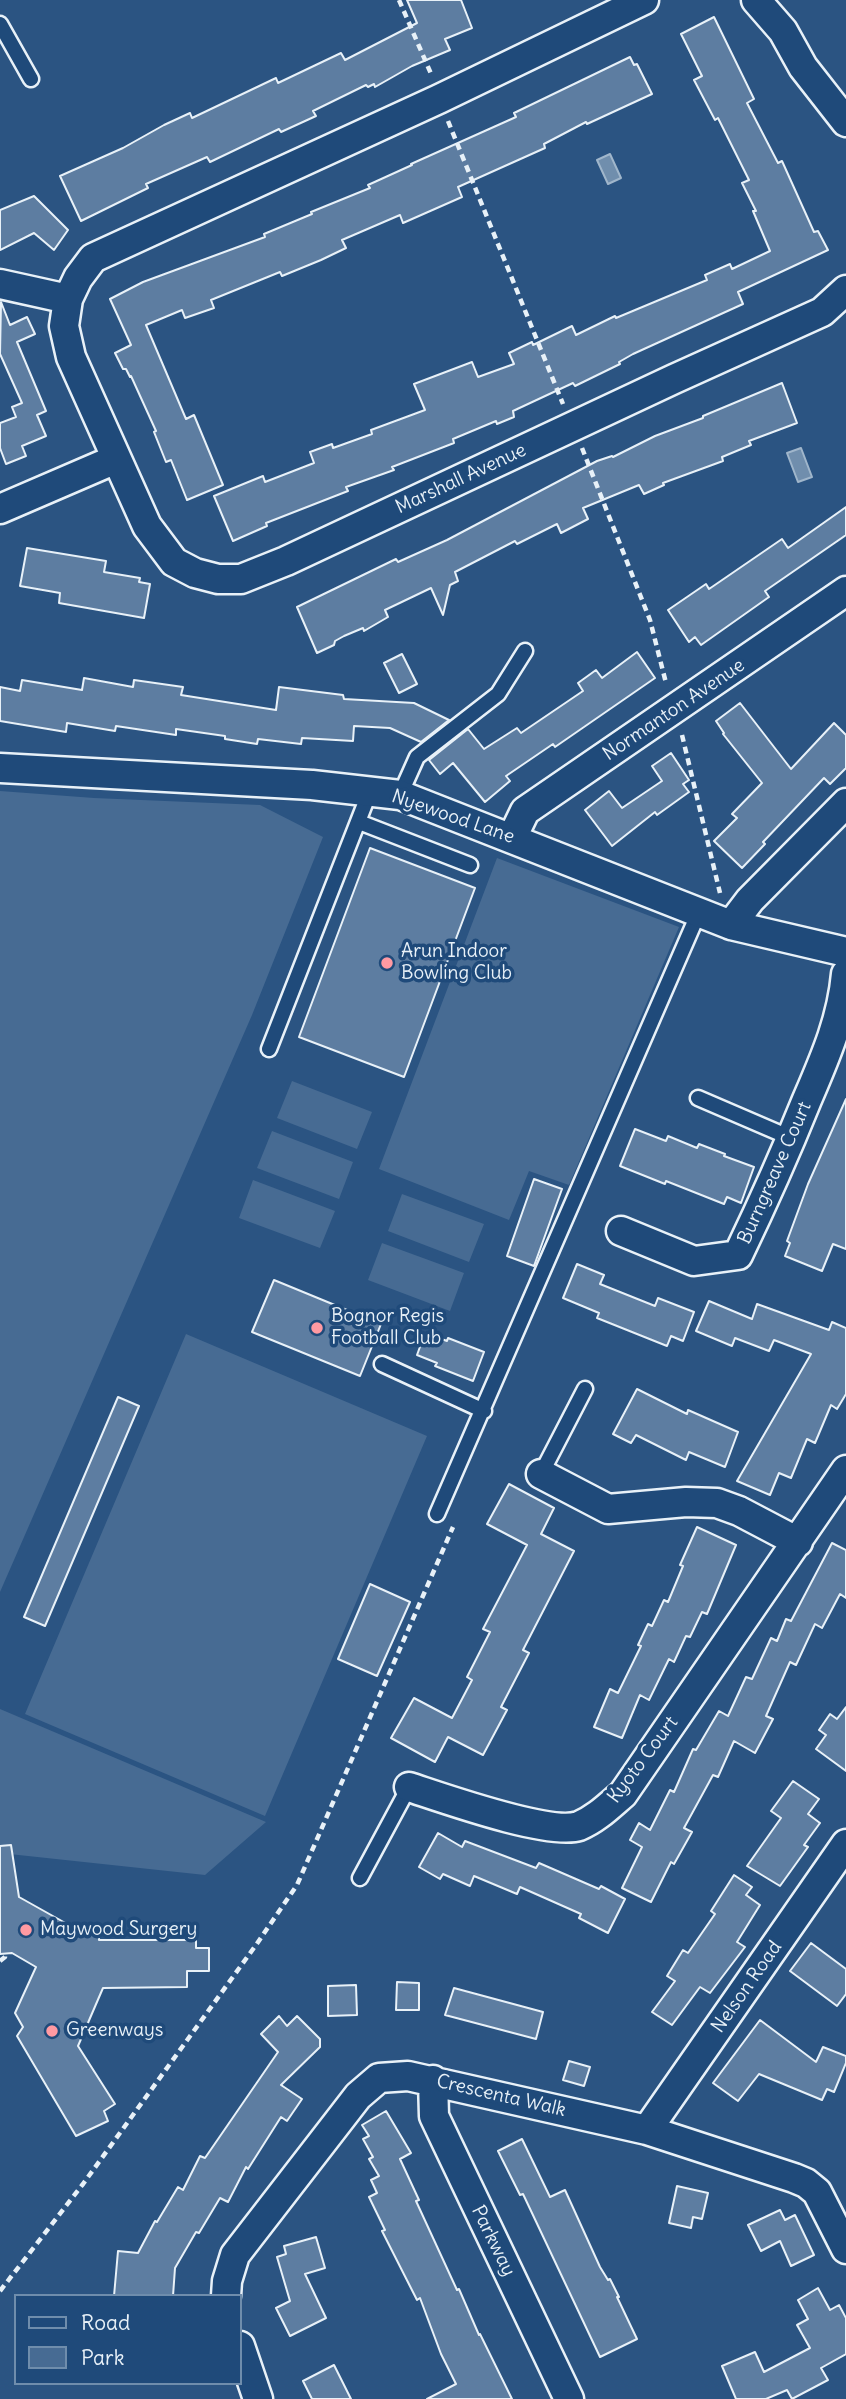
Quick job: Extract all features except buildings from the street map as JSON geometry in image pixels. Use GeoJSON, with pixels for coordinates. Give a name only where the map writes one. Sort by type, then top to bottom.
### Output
{"type":"FeatureCollection","features":[{"type":"Feature","properties":{"kind":"street","name":"Marshall Avenue"},"geometry":{"type":"LineString","coordinates":[[645,0],[439,99],[93,258],[78,278],[68,299],[64,326],[71,357],[147,526],[174,562],[195,573],[218,579],[241,579],[286,561],[822,312],[846,290]]}},
{"type":"Feature","properties":{"kind":"street"},"geometry":{"type":"LineString","coordinates":[[755,0],[783,31],[803,67],[846,122]]}},
{"type":"Feature","properties":{"kind":"street"},"geometry":{"type":"LineString","coordinates":[[0,284],[68,299]]}},
{"type":"Feature","properties":{"kind":"street"},"geometry":{"type":"LineString","coordinates":[[0,509],[116,459]]}},
{"type":"Feature","properties":{"kind":"street","name":"Normanton Avenue"},"geometry":{"type":"LineString","coordinates":[[512,838],[525,811],[846,591]]}},
{"type":"Feature","properties":{"kind":"street","name":"Nyewood Lane"},"geometry":{"type":"LineString","coordinates":[[0,768],[312,785],[400,795],[731,925],[846,952]]}},
{"type":"Feature","properties":{"kind":"street"},"geometry":{"type":"LineString","coordinates":[[731,925],[750,900],[846,803]]}},
{"type":"Feature","properties":{"kind":"street","name":"Burngreave Court"},"geometry":{"type":"LineString","coordinates":[[621,1231],[694,1261],[738,1255],[836,1031],[845,992],[846,974]]}},
{"type":"Feature","properties":{"kind":"street","name":"Kyoto Court"},"geometry":{"type":"LineString","coordinates":[[410,1787],[494,1814],[544,1826],[577,1827],[602,1813],[623,1794],[846,1470]]}},
{"type":"Feature","properties":{"kind":"street"},"geometry":{"type":"LineString","coordinates":[[541,1474],[608,1509],[687,1502],[717,1503],[739,1511],[798,1542]]}},
{"type":"Feature","properties":{"kind":"street","name":"Nelson Road"},"geometry":{"type":"LineString","coordinates":[[648,2130],[846,1844]]}},
{"type":"Feature","properties":{"kind":"street","name":"Crescenta Walk"},"geometry":{"type":"LineString","coordinates":[[226,2294],[235,2255],[358,2096],[379,2078],[408,2076],[433,2080],[648,2130],[806,2183],[817,2192],[846,2249]]}},
{"type":"Feature","properties":{"kind":"street","name":"Parkway"},"geometry":{"type":"LineString","coordinates":[[433,2080],[434,2116],[569,2399]]}},
{"type":"Feature","properties":{"kind":"street"},"geometry":{"type":"LineString","coordinates":[[242,2352],[258,2399]]}},
{"type":"Feature","properties":{"kind":"lane"},"geometry":{"type":"LineString","coordinates":[[0,24],[31,79]]}},
{"type":"Feature","properties":{"kind":"lane"},"geometry":{"type":"LineString","coordinates":[[400,795],[417,757],[498,694],[525,651]]}},
{"type":"Feature","properties":{"kind":"lane"},"geometry":{"type":"LineString","coordinates":[[269,1049],[370,791]]}},
{"type":"Feature","properties":{"kind":"lane"},"geometry":{"type":"LineString","coordinates":[[359,822],[470,865]]}},
{"type":"Feature","properties":{"kind":"lane"},"geometry":{"type":"LineString","coordinates":[[438,1514],[699,912]]}},
{"type":"Feature","properties":{"kind":"lane"},"geometry":{"type":"LineString","coordinates":[[698,1098],[791,1138]]}},
{"type":"Feature","properties":{"kind":"lane"},"geometry":{"type":"LineString","coordinates":[[382,1364],[484,1411]]}},
{"type":"Feature","properties":{"kind":"lane"},"geometry":{"type":"LineString","coordinates":[[541,1474],[585,1389]]}},
{"type":"Feature","properties":{"kind":"lane"},"geometry":{"type":"LineString","coordinates":[[360,1878],[410,1787]]}},
{"type":"Feature","properties":{"kind":"path"},"geometry":{"type":"LineString","coordinates":[[0,2291],[83,2184],[298,1885],[457,1516]]}},
{"type":"Feature","properties":{"kind":"path"},"geometry":{"type":"LineString","coordinates":[[0,1961],[5,1954]]}},
{"type":"Feature","properties":{"kind":"green space"},"geometry":{"type":"Polygon","coordinates":[[[0,791],[260,805],[323,837],[252,1015],[0,1592],[0,791]]]}},
{"type":"Feature","properties":{"kind":"green space"},"geometry":{"type":"Polygon","coordinates":[[[497,858],[679,927],[569,1185],[529,1171],[509,1220],[379,1169],[497,858]]]}},
{"type":"Feature","properties":{"kind":"green space"},"geometry":{"type":"Polygon","coordinates":[[[292,1081],[372,1112],[357,1149],[277,1118],[292,1081]]]}},
{"type":"Feature","properties":{"kind":"green space"},"geometry":{"type":"Polygon","coordinates":[[[272,1131],[353,1162],[339,1199],[257,1168],[272,1131]]]}},
{"type":"Feature","properties":{"kind":"green space"},"geometry":{"type":"Polygon","coordinates":[[[253,1180],[335,1211],[320,1248],[239,1218],[253,1180]]]}},
{"type":"Feature","properties":{"kind":"green space"},"geometry":{"type":"Polygon","coordinates":[[[402,1194],[484,1224],[469,1262],[388,1231],[402,1194]]]}},
{"type":"Feature","properties":{"kind":"green space"},"geometry":{"type":"Polygon","coordinates":[[[382,1243],[464,1273],[450,1311],[368,1280],[382,1243]]]}},
{"type":"Feature","properties":{"kind":"green space"},"geometry":{"type":"Polygon","coordinates":[[[186,1334],[427,1436],[265,1816],[25,1714],[186,1334]]]}},
{"type":"Feature","properties":{"kind":"green space"},"geometry":{"type":"Polygon","coordinates":[[[0,1709],[266,1822],[205,1875],[0,1853],[0,1709]]]}},
{"type":"Feature","properties":{"kind":"shaded area"},"geometry":{"type":"Polygon","coordinates":[[[610,154],[621,178],[608,184],[597,160],[610,154]]]}},
{"type":"Feature","properties":{"kind":"shaded area"},"geometry":{"type":"Polygon","coordinates":[[[801,448],[812,477],[798,482],[787,453],[801,448]]]}},
{"type":"Feature","properties":{"kind":"place","name":"Arun Indoor Bowling Club"},"geometry":{"type":"Point","coordinates":[387,963]}},
{"type":"Feature","properties":{"kind":"place","name":"Bognor Regis Football Club"},"geometry":{"type":"Point","coordinates":[317,1328]}},
{"type":"Feature","properties":{"kind":"place","name":"Maywood Surgery"},"geometry":{"type":"Point","coordinates":[26,1930]}},
{"type":"Feature","properties":{"kind":"place","name":"Greenways"},"geometry":{"type":"Point","coordinates":[52,2031]}}]}
